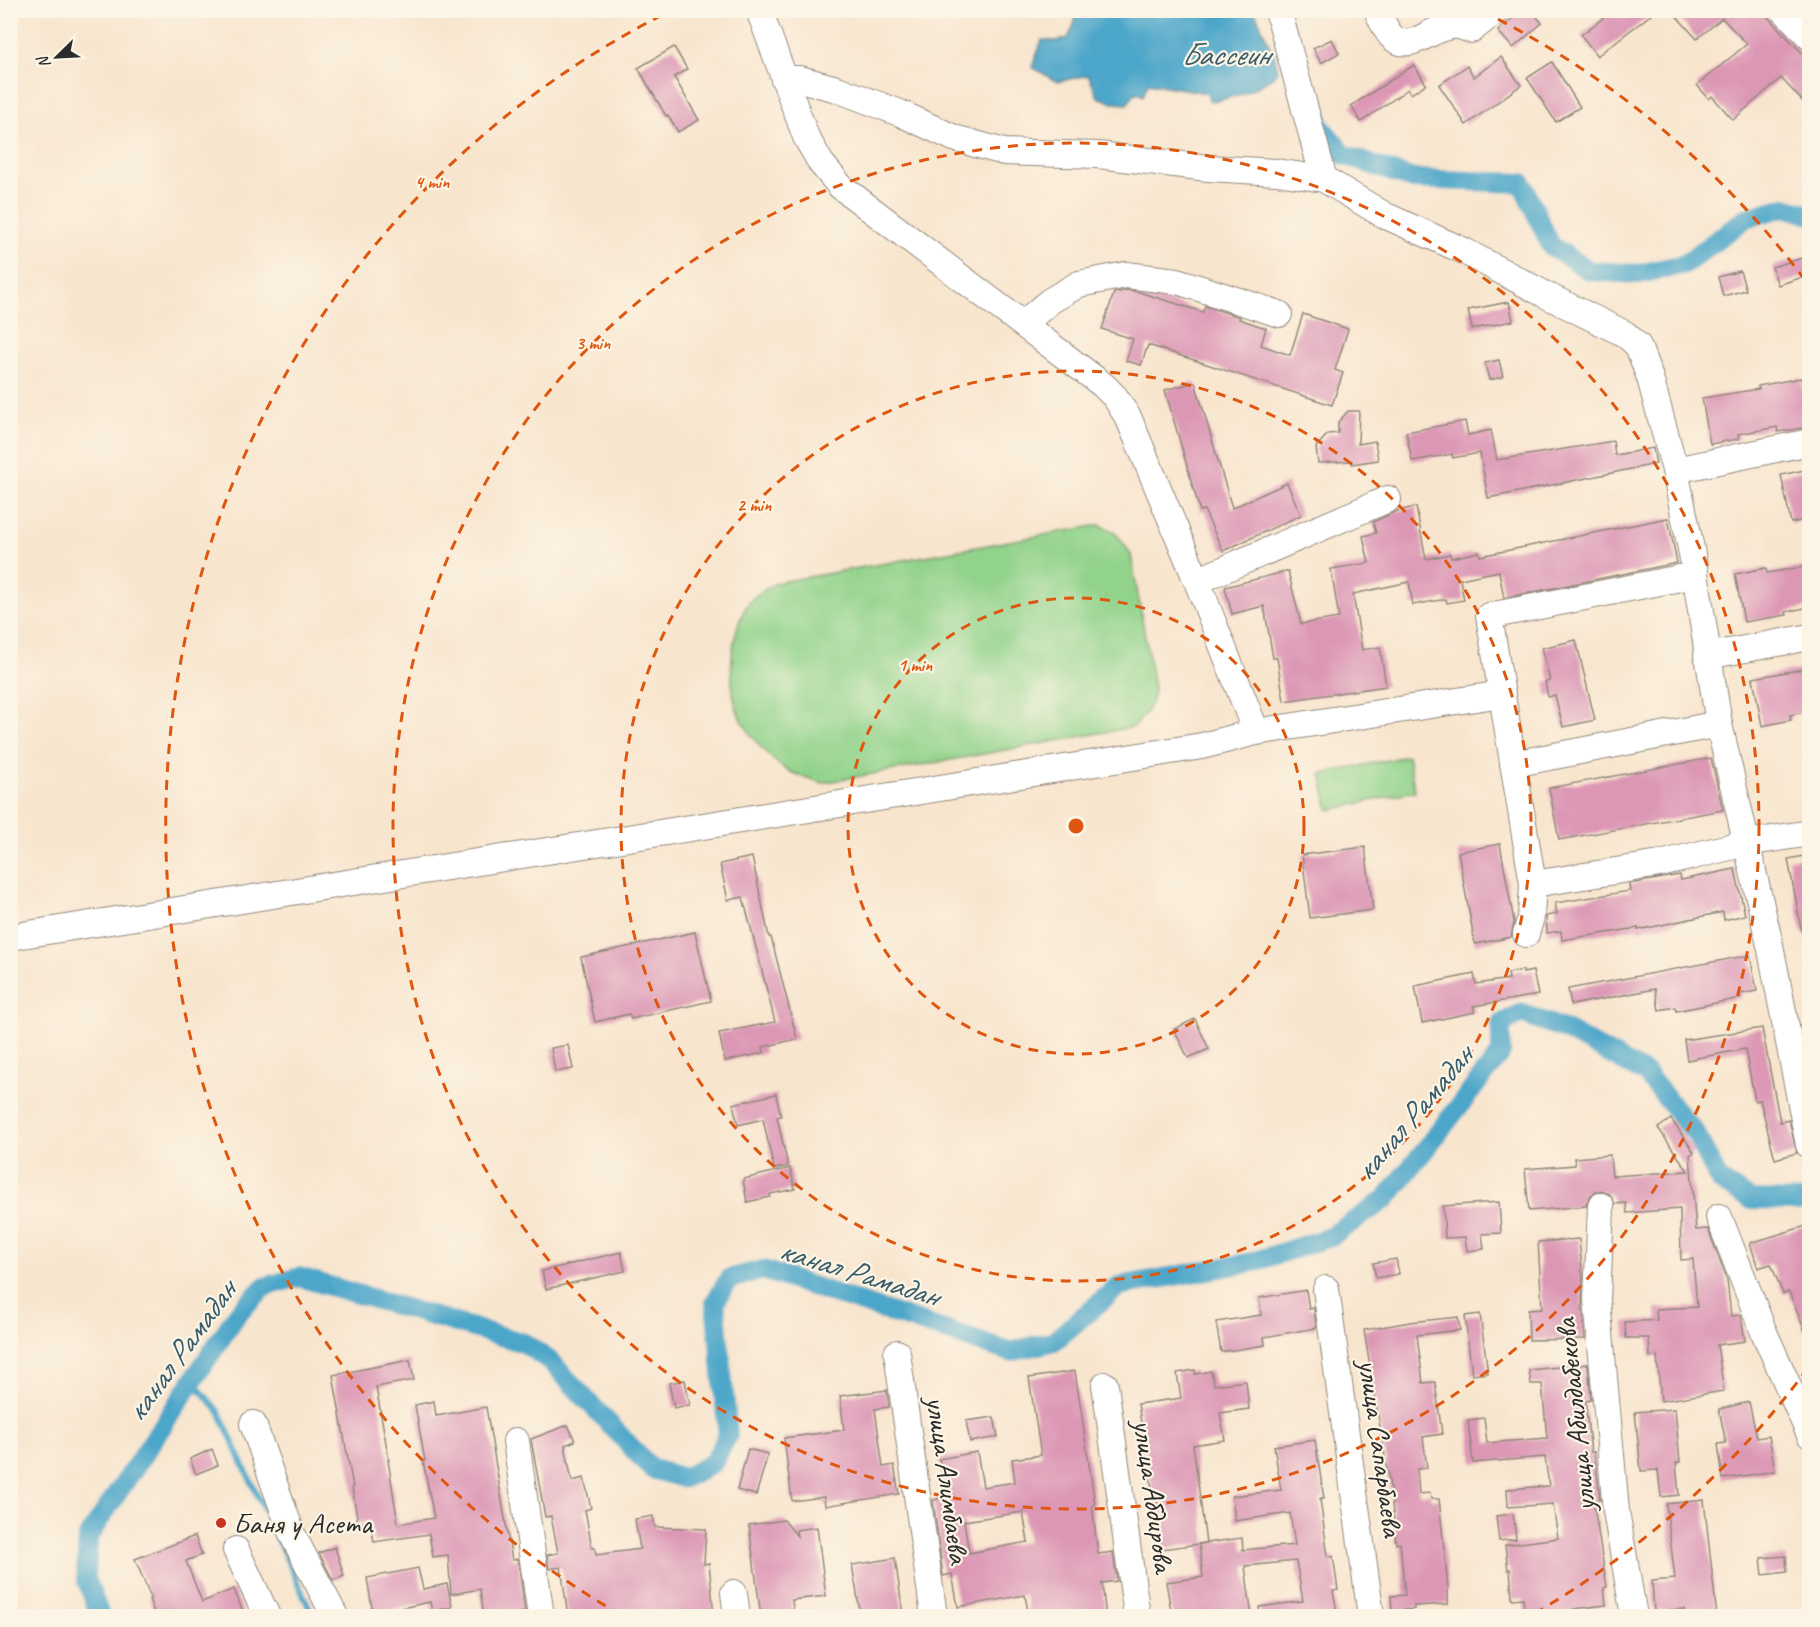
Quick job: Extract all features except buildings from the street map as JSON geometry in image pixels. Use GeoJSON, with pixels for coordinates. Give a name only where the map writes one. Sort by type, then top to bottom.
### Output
{"type":"FeatureCollection","features":[{"type":"Feature","properties":{"kind":"street"},"geometry":{"type":"LineString","coordinates":[[759,10],[806,137],[821,163],[840,186],[1096,380],[1115,397],[1130,419],[1256,732]]}},
{"type":"Feature","properties":{"kind":"street"},"geometry":{"type":"LineString","coordinates":[[1278,10],[1324,179]]}},
{"type":"Feature","properties":{"kind":"street"},"geometry":{"type":"LineString","coordinates":[[1377,10],[1390,35],[1400,43],[1408,44],[1437,29],[1458,26],[1471,30],[1497,10]]}},
{"type":"Feature","properties":{"kind":"street"},"geometry":{"type":"LineString","coordinates":[[1784,10],[1809,37]]}},
{"type":"Feature","properties":{"kind":"street"},"geometry":{"type":"LineString","coordinates":[[784,79],[800,79],[837,89],[900,113],[954,138],[1004,152],[1098,155],[1208,168],[1276,172],[1324,179],[1384,215],[1464,251],[1625,334],[1638,346],[1650,378],[1675,470],[1719,724],[1770,945],[1809,1145]]}},
{"type":"Feature","properties":{"kind":"street"},"geometry":{"type":"LineString","coordinates":[[1023,324],[1050,301],[1079,284],[1126,275],[1177,281],[1279,314]]}},
{"type":"Feature","properties":{"kind":"street"},"geometry":{"type":"LineString","coordinates":[[1675,470],[1809,442]]}},
{"type":"Feature","properties":{"kind":"street"},"geometry":{"type":"LineString","coordinates":[[1197,581],[1388,499]]}},
{"type":"Feature","properties":{"kind":"street"},"geometry":{"type":"LineString","coordinates":[[1526,934],[1531,917],[1533,884],[1489,616],[1695,575]]}},
{"type":"Feature","properties":{"kind":"street"},"geometry":{"type":"LineString","coordinates":[[1707,656],[1809,637]]}},
{"type":"Feature","properties":{"kind":"street"},"geometry":{"type":"LineString","coordinates":[[10,937],[1202,746],[1256,732],[1502,694]]}},
{"type":"Feature","properties":{"kind":"street"},"geometry":{"type":"LineString","coordinates":[[1513,764],[1719,724]]}},
{"type":"Feature","properties":{"kind":"street"},"geometry":{"type":"LineString","coordinates":[[1533,884],[1660,864],[1746,843],[1809,833]]}},
{"type":"Feature","properties":{"kind":"street","name":"улица Абилдабекова"},"geometry":{"type":"LineString","coordinates":[[1601,1206],[1597,1300],[1617,1511],[1634,1617]]}},
{"type":"Feature","properties":{"kind":"street"},"geometry":{"type":"LineString","coordinates":[[1719,1217],[1763,1330],[1809,1435]]}},
{"type":"Feature","properties":{"kind":"street","name":"улица Сапарбаева"},"geometry":{"type":"LineString","coordinates":[[1326,1289],[1371,1617]]}},
{"type":"Feature","properties":{"kind":"street","name":"улица Алимбаева"},"geometry":{"type":"LineString","coordinates":[[897,1353],[934,1617]]}},
{"type":"Feature","properties":{"kind":"street","name":"улица Абдирова"},"geometry":{"type":"LineString","coordinates":[[1105,1385],[1137,1617]]}},
{"type":"Feature","properties":{"kind":"street"},"geometry":{"type":"LineString","coordinates":[[253,1424],[292,1534],[335,1617]]}},
{"type":"Feature","properties":{"kind":"street"},"geometry":{"type":"LineString","coordinates":[[516,1441],[541,1617]]}},
{"type":"Feature","properties":{"kind":"street"},"geometry":{"type":"LineString","coordinates":[[236,1550],[267,1617]]}},
{"type":"Feature","properties":{"kind":"green space"},"geometry":{"type":"Polygon","coordinates":[[[1099,525],[1118,536],[1131,555],[1154,688],[1148,710],[1133,727],[822,783],[795,774],[780,765],[761,747],[741,719],[733,690],[732,655],[735,637],[746,607],[755,596],[775,583],[1099,525]]]}},
{"type":"Feature","properties":{"kind":"green space"},"geometry":{"type":"Polygon","coordinates":[[[1408,756],[1415,791],[1329,810],[1321,774],[1408,756]]]}},
{"type":"Feature","properties":{"kind":"water","name":"Бассеин"},"geometry":{"type":"Polygon","coordinates":[[[1254,10],[1275,57],[1278,71],[1255,88],[1228,98],[1209,101],[1207,93],[1148,83],[1143,96],[1137,92],[1127,104],[1113,103],[1098,97],[1088,75],[1057,82],[1032,67],[1042,40],[1056,41],[1068,38],[1075,22],[1074,11],[1254,10]]]}},
{"type":"Feature","properties":{"kind":"waterway","name":"канал Рамадан"},"geometry":{"type":"LineString","coordinates":[[1316,109],[1320,126],[1344,155],[1413,179],[1522,183],[1551,246],[1590,271],[1639,274],[1685,264],[1746,218],[1785,207],[1810,215]]}},
{"type":"Feature","properties":{"kind":"waterway","name":"канал Рамадан"},"geometry":{"type":"LineString","coordinates":[[100,1616],[86,1578],[88,1537],[238,1313],[264,1287],[299,1277],[524,1343],[550,1361],[652,1469],[684,1478],[713,1463],[728,1435],[715,1302],[729,1279],[763,1270],[1010,1352],[1054,1341],[1119,1286],[1253,1262],[1330,1237],[1386,1199],[1501,1053],[1501,1024],[1521,1013],[1564,1029],[1646,1074],[1696,1134],[1719,1180],[1751,1200],[1810,1201]]}},
{"type":"Feature","properties":{"kind":"waterway"},"geometry":{"type":"LineString","coordinates":[[192,1380],[219,1412],[313,1616]]}},
{"type":"Feature","properties":{"kind":"place","name":"Баня у Асета"},"geometry":{"type":"Point","coordinates":[221,1523]}}]}
